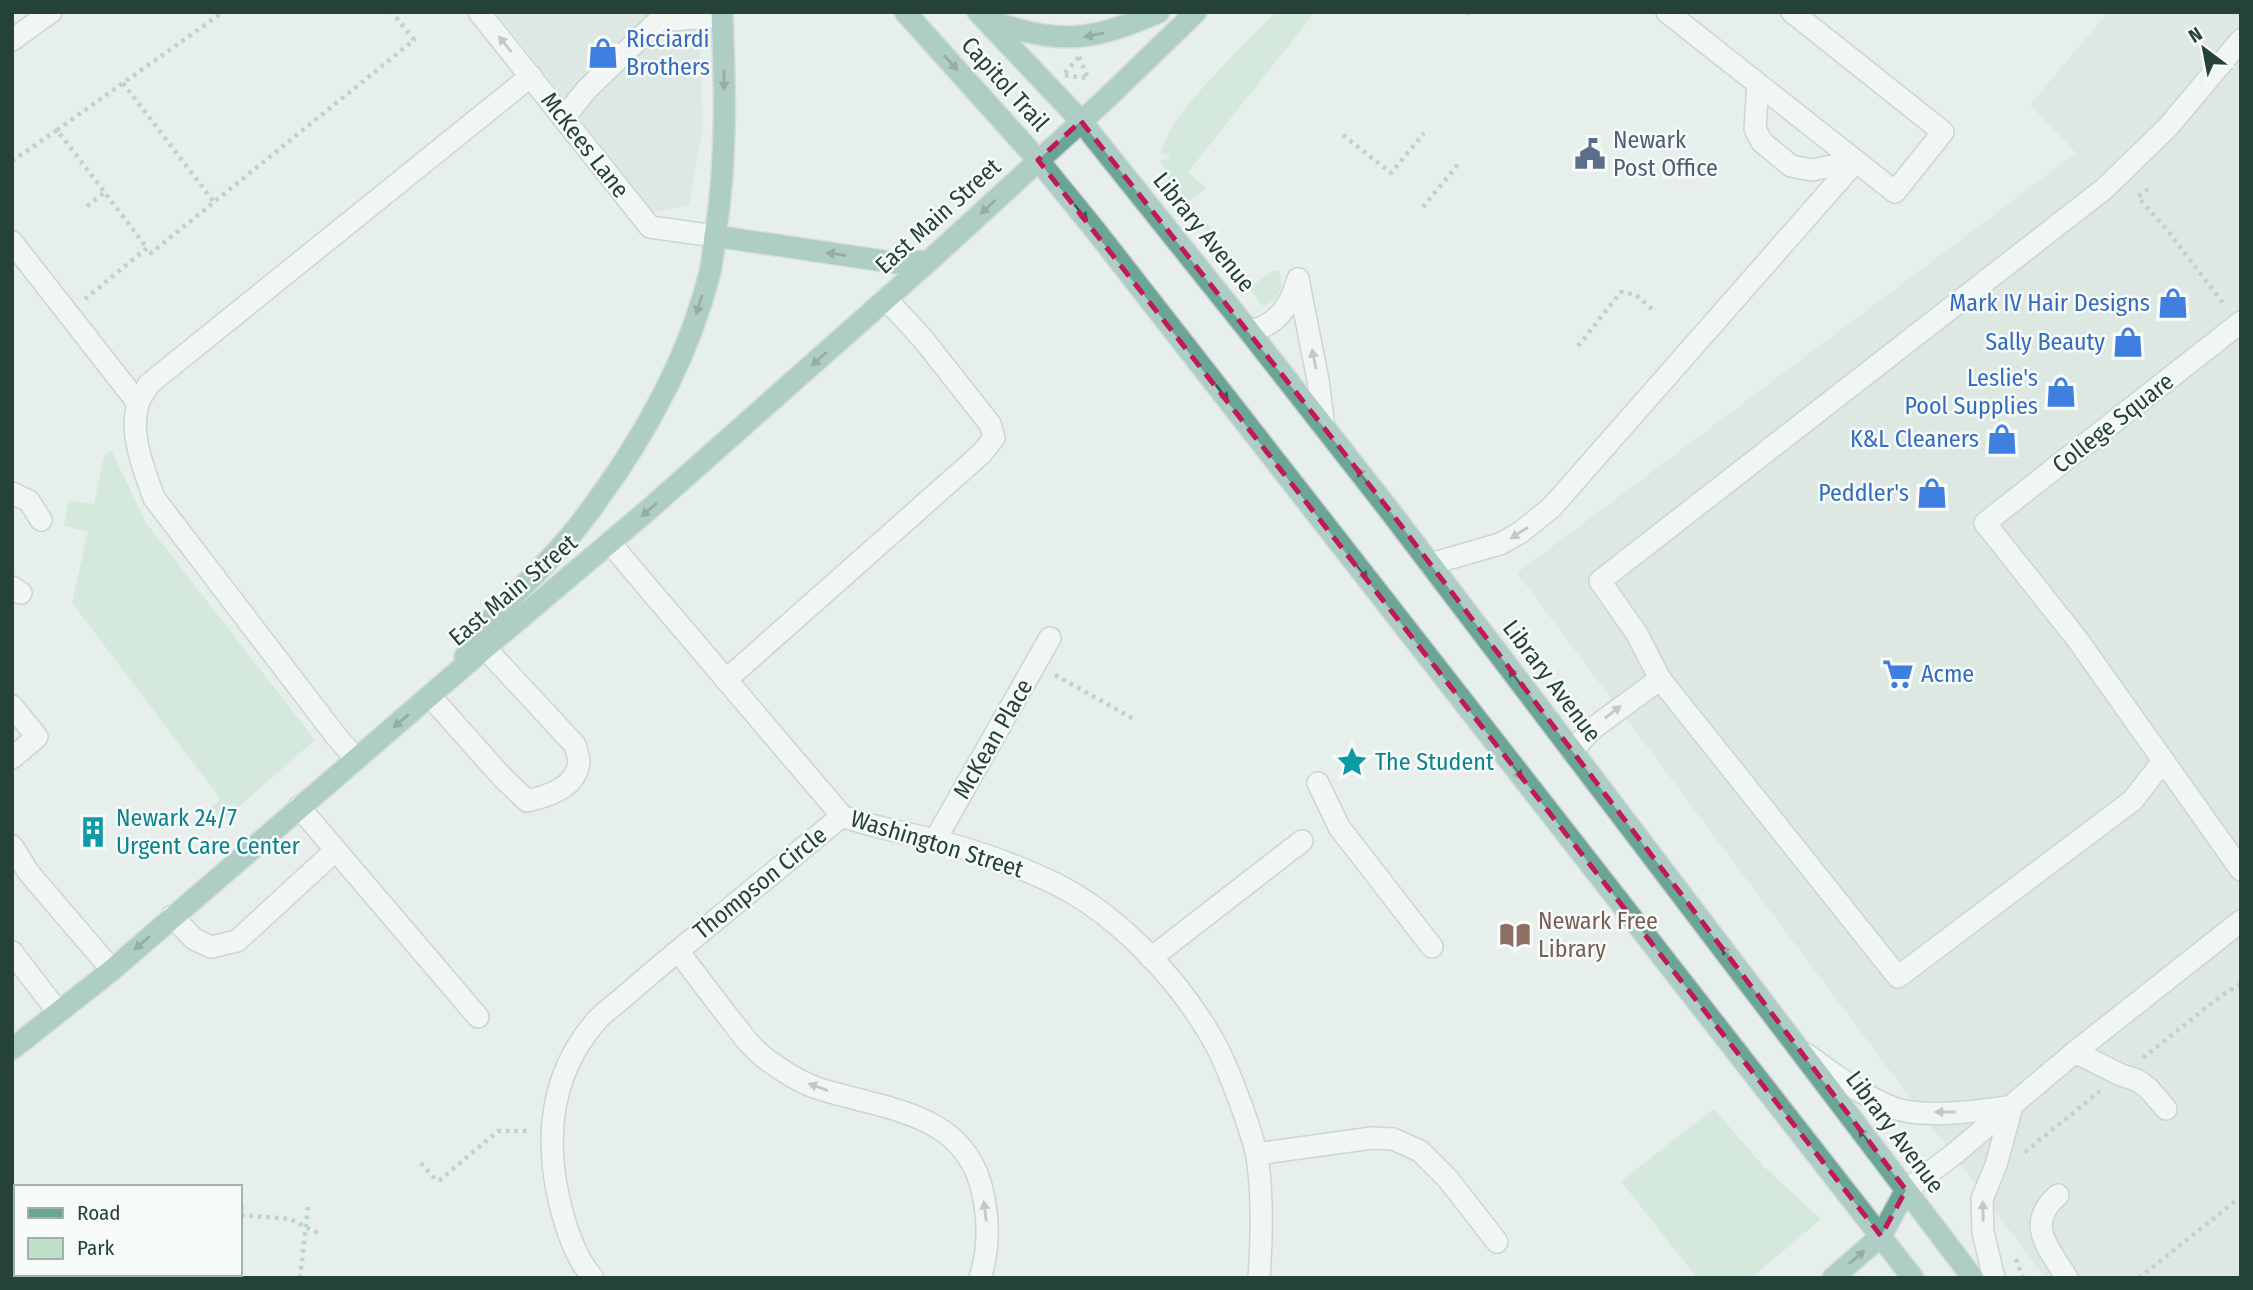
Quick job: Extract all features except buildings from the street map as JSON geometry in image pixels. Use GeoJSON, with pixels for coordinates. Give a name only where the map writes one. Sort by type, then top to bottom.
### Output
{"type":"FeatureCollection","features":[{"type":"Feature","properties":{"kind":"main road","name":"Capitol Trail"},"geometry":{"type":"LineString","coordinates":[[905,12],[1038,160]]}},
{"type":"Feature","properties":{"kind":"main road"},"geometry":{"type":"LineString","coordinates":[[980,15],[1030,34],[1077,39],[1127,26],[1158,12]]}},
{"type":"Feature","properties":{"kind":"main road","name":"East Main Street"},"geometry":{"type":"LineString","coordinates":[[12,1049],[112,970],[299,807],[610,544],[929,261],[1196,12]]}},
{"type":"Feature","properties":{"kind":"main road"},"geometry":{"type":"LineString","coordinates":[[453,676],[484,628],[580,525],[649,421],[692,330],[710,271],[721,198],[725,129],[722,14]]}},
{"type":"Feature","properties":{"kind":"main road","name":"Capitol Trail"},"geometry":{"type":"LineString","coordinates":[[980,15],[1081,121]]}},
{"type":"Feature","properties":{"kind":"main road","name":"Library Avenue"},"geometry":{"type":"LineString","coordinates":[[1081,121],[1430,564],[1973,1278]]}},
{"type":"Feature","properties":{"kind":"main road"},"geometry":{"type":"LineString","coordinates":[[1038,160],[1913,1278]]}},
{"type":"Feature","properties":{"kind":"main road"},"geometry":{"type":"LineString","coordinates":[[715,236],[897,263],[929,261]]}},
{"type":"Feature","properties":{"kind":"main road"},"geometry":{"type":"LineString","coordinates":[[1833,1278],[1881,1236],[1906,1190]]}},
{"type":"Feature","properties":{"kind":"street"},"geometry":{"type":"LineString","coordinates":[[12,40],[51,12]]}},
{"type":"Feature","properties":{"kind":"street","name":"McKees Lane"},"geometry":{"type":"LineString","coordinates":[[479,12],[650,227],[715,236]]}},
{"type":"Feature","properties":{"kind":"street"},"geometry":{"type":"LineString","coordinates":[[1667,12],[1895,192],[1943,132],[1792,12]]}},
{"type":"Feature","properties":{"kind":"street"},"geometry":{"type":"LineString","coordinates":[[564,118],[586,90],[658,21],[722,14]]}},
{"type":"Feature","properties":{"kind":"street"},"geometry":{"type":"LineString","coordinates":[[2241,40],[2167,128],[2104,190],[1600,581],[1637,634],[1660,679],[1898,977],[2133,800],[2163,761],[2241,870]]}},
{"type":"Feature","properties":{"kind":"street"},"geometry":{"type":"LineString","coordinates":[[356,759],[153,498],[135,430],[138,403],[149,384],[531,76]]}},
{"type":"Feature","properties":{"kind":"street"},"geometry":{"type":"LineString","coordinates":[[1758,84],[1755,130],[1762,142],[1791,166],[1812,170],[1856,161]]}},
{"type":"Feature","properties":{"kind":"street"},"geometry":{"type":"LineString","coordinates":[[1430,564],[1500,544],[1521,532],[1552,507],[1856,161]]}},
{"type":"Feature","properties":{"kind":"street"},"geometry":{"type":"LineString","coordinates":[[12,242],[138,403]]}},
{"type":"Feature","properties":{"kind":"street"},"geometry":{"type":"LineString","coordinates":[[1249,331],[1259,330],[1278,316],[1289,303],[1298,279],[1318,380],[1324,427]]}},
{"type":"Feature","properties":{"kind":"street"},"geometry":{"type":"LineString","coordinates":[[726,680],[981,454],[994,438],[990,424],[923,339],[886,299]]}},
{"type":"Feature","properties":{"kind":"street","name":"College Square"},"geometry":{"type":"LineString","coordinates":[[2163,761],[2084,649],[1985,523],[2241,322]]}},
{"type":"Feature","properties":{"kind":"street"},"geometry":{"type":"LineString","coordinates":[[12,493],[29,502],[41,520]]}},
{"type":"Feature","properties":{"kind":"street","name":"Washington Street"},"geometry":{"type":"LineString","coordinates":[[610,544],[842,816],[864,824],[936,840],[1002,861],[1055,884],[1122,928],[1152,958],[1209,1033],[1233,1081],[1256,1154],[1263,1233],[1259,1278]]}},
{"type":"Feature","properties":{"kind":"street","name":"McKean Place"},"geometry":{"type":"LineString","coordinates":[[936,840],[1050,638]]}},
{"type":"Feature","properties":{"kind":"street"},"geometry":{"type":"LineString","coordinates":[[430,696],[527,801],[552,795],[573,778],[579,761],[575,745],[485,648]]}},
{"type":"Feature","properties":{"kind":"street"},"geometry":{"type":"LineString","coordinates":[[1572,751],[1592,729],[1660,679]]}},
{"type":"Feature","properties":{"kind":"street"},"geometry":{"type":"LineString","coordinates":[[12,706],[37,737],[12,758]]}},
{"type":"Feature","properties":{"kind":"street"},"geometry":{"type":"LineString","coordinates":[[1318,783],[1339,827],[1432,947]]}},
{"type":"Feature","properties":{"kind":"street"},"geometry":{"type":"LineString","coordinates":[[299,807],[478,1017]]}},
{"type":"Feature","properties":{"kind":"street","name":"Thompson Circle"},"geometry":{"type":"LineString","coordinates":[[593,1278],[575,1248],[559,1199],[551,1152],[555,1102],[566,1069],[580,1043],[597,1019],[842,816]]}},
{"type":"Feature","properties":{"kind":"street"},"geometry":{"type":"LineString","coordinates":[[1152,958],[1302,841]]}},
{"type":"Feature","properties":{"kind":"street"},"geometry":{"type":"LineString","coordinates":[[12,846],[29,873],[112,970]]}},
{"type":"Feature","properties":{"kind":"street"},"geometry":{"type":"LineString","coordinates":[[172,916],[194,939],[211,947],[237,941],[336,850]]}},
{"type":"Feature","properties":{"kind":"street"},"geometry":{"type":"LineString","coordinates":[[1906,1190],[2241,921]]}},
{"type":"Feature","properties":{"kind":"street","name":"Thompson Circle"},"geometry":{"type":"LineString","coordinates":[[678,951],[746,1039],[766,1060],[818,1089],[910,1114],[945,1130],[967,1151],[981,1181],[986,1211],[988,1242],[980,1278]]}},
{"type":"Feature","properties":{"kind":"street"},"geometry":{"type":"LineString","coordinates":[[12,952],[58,1012]]}},
{"type":"Feature","properties":{"kind":"street"},"geometry":{"type":"LineString","coordinates":[[2075,1052],[2137,1080],[2149,1089],[2166,1109]]}},
{"type":"Feature","properties":{"kind":"street"},"geometry":{"type":"LineString","coordinates":[[1804,1053],[1868,1096],[1896,1109],[1951,1112],[2012,1106]]}},
{"type":"Feature","properties":{"kind":"street"},"geometry":{"type":"LineString","coordinates":[[1994,1278],[1983,1232],[1982,1199],[1996,1165],[2012,1106]]}},
{"type":"Feature","properties":{"kind":"street"},"geometry":{"type":"LineString","coordinates":[[1256,1154],[1372,1138],[1393,1139],[1420,1151],[1448,1179],[1497,1242]]}},
{"type":"Feature","properties":{"kind":"street"},"geometry":{"type":"LineString","coordinates":[[2058,1195],[2046,1205],[2041,1216],[2041,1231],[2067,1278]]}},
{"type":"Feature","properties":{"kind":"path"},"geometry":{"type":"LineString","coordinates":[[12,161],[223,12]]}},
{"type":"Feature","properties":{"kind":"path"},"geometry":{"type":"LineString","coordinates":[[57,130],[151,253],[414,40],[392,12]]}},
{"type":"Feature","properties":{"kind":"path"},"geometry":{"type":"LineString","coordinates":[[1079,57],[1087,78],[1063,75],[1079,57]]}},
{"type":"Feature","properties":{"kind":"path"},"geometry":{"type":"LineString","coordinates":[[123,83],[214,202]]}},
{"type":"Feature","properties":{"kind":"path"},"geometry":{"type":"LineString","coordinates":[[1343,135],[1391,173],[1424,133]]}},
{"type":"Feature","properties":{"kind":"path"},"geometry":{"type":"LineString","coordinates":[[1423,207],[1460,162]]}},
{"type":"Feature","properties":{"kind":"path"},"geometry":{"type":"LineString","coordinates":[[2148,189],[2138,197],[2223,303]]}},
{"type":"Feature","properties":{"kind":"path"},"geometry":{"type":"LineString","coordinates":[[87,206],[104,192]]}},
{"type":"Feature","properties":{"kind":"path"},"geometry":{"type":"LineString","coordinates":[[79,304],[148,248]]}},
{"type":"Feature","properties":{"kind":"path"},"geometry":{"type":"LineString","coordinates":[[1578,346],[1621,292],[1636,295],[1652,309]]}},
{"type":"Feature","properties":{"kind":"path"},"geometry":{"type":"LineString","coordinates":[[1036,664],[1132,718]]}},
{"type":"Feature","properties":{"kind":"path"},"geometry":{"type":"LineString","coordinates":[[2134,1065],[2222,995],[2241,984]]}},
{"type":"Feature","properties":{"kind":"path"},"geometry":{"type":"LineString","coordinates":[[2018,1158],[2109,1084]]}},
{"type":"Feature","properties":{"kind":"path"},"geometry":{"type":"LineString","coordinates":[[421,1163],[436,1180],[440,1180],[498,1131],[533,1131]]}},
{"type":"Feature","properties":{"kind":"path"},"geometry":{"type":"LineString","coordinates":[[2138,1278],[2238,1199]]}},
{"type":"Feature","properties":{"kind":"path"},"geometry":{"type":"LineString","coordinates":[[299,1278],[308,1207]]}},
{"type":"Feature","properties":{"kind":"path"},"geometry":{"type":"LineString","coordinates":[[242,1215],[290,1219],[318,1233]]}},
{"type":"Feature","properties":{"kind":"path"},"geometry":{"type":"LineString","coordinates":[[2014,1256],[2020,1264],[2023,1278]]}},
{"type":"Feature","properties":{"kind":"highlighted area"},"geometry":{"type":"Polygon","coordinates":[[[1081,121],[1390,511],[1906,1190],[1881,1236],[1835,1179],[1038,160],[1081,121]]]}},
{"type":"Feature","properties":{"kind":"shaded area"},"geometry":{"type":"Polygon","coordinates":[[[496,12],[699,12],[703,127],[689,205],[653,212],[496,12]]]}},
{"type":"Feature","properties":{"kind":"shaded area"},"geometry":{"type":"Polygon","coordinates":[[[2108,12],[2241,12],[2241,1278],[2045,1278],[1517,573],[2076,153],[2030,105],[2108,12]]]}},
{"type":"Feature","properties":{"kind":"green space"},"geometry":{"type":"Polygon","coordinates":[[[1276,12],[1315,12],[1188,172],[1206,188],[1189,201],[1254,284],[1275,270],[1280,272],[1282,286],[1274,301],[1263,306],[1167,178],[1161,160],[1170,159],[1169,154],[1161,154],[1166,138],[1192,101],[1276,12]]]}},
{"type":"Feature","properties":{"kind":"green space"},"geometry":{"type":"Polygon","coordinates":[[[111,450],[146,523],[315,740],[214,828],[201,816],[221,799],[72,603],[88,532],[64,526],[69,501],[94,504],[104,456],[111,450]]]}},
{"type":"Feature","properties":{"kind":"green space"},"geometry":{"type":"Polygon","coordinates":[[[1714,1109],[1764,1167],[1821,1219],[1751,1278],[1697,1278],[1621,1181],[1714,1109]]]}},
{"type":"Feature","properties":{"kind":"place","name":"Ricciardi Brothers"},"geometry":{"type":"Point","coordinates":[603,53]}},
{"type":"Feature","properties":{"kind":"place","name":"Newark Post Office"},"geometry":{"type":"Point","coordinates":[1590,154]}},
{"type":"Feature","properties":{"kind":"place","name":"Mark IV Hair Designs"},"geometry":{"type":"Point","coordinates":[2173,303]}},
{"type":"Feature","properties":{"kind":"place","name":"Sally Beauty"},"geometry":{"type":"Point","coordinates":[2128,342]}},
{"type":"Feature","properties":{"kind":"place","name":"Leslie's Pool Supplies"},"geometry":{"type":"Point","coordinates":[2061,392]}},
{"type":"Feature","properties":{"kind":"place","name":"K&L Cleaners"},"geometry":{"type":"Point","coordinates":[2002,439]}},
{"type":"Feature","properties":{"kind":"place","name":"Peddler's"},"geometry":{"type":"Point","coordinates":[1932,493]}},
{"type":"Feature","properties":{"kind":"place","name":"Acme"},"geometry":{"type":"Point","coordinates":[1898,674]}},
{"type":"Feature","properties":{"kind":"place","name":"The Student"},"geometry":{"type":"Point","coordinates":[1352,762]}},
{"type":"Feature","properties":{"kind":"place","name":"Newark 24/7 Urgent Care Center"},"geometry":{"type":"Point","coordinates":[93,832]}},
{"type":"Feature","properties":{"kind":"place","name":"Newark Free Library"},"geometry":{"type":"Point","coordinates":[1515,935]}}]}
